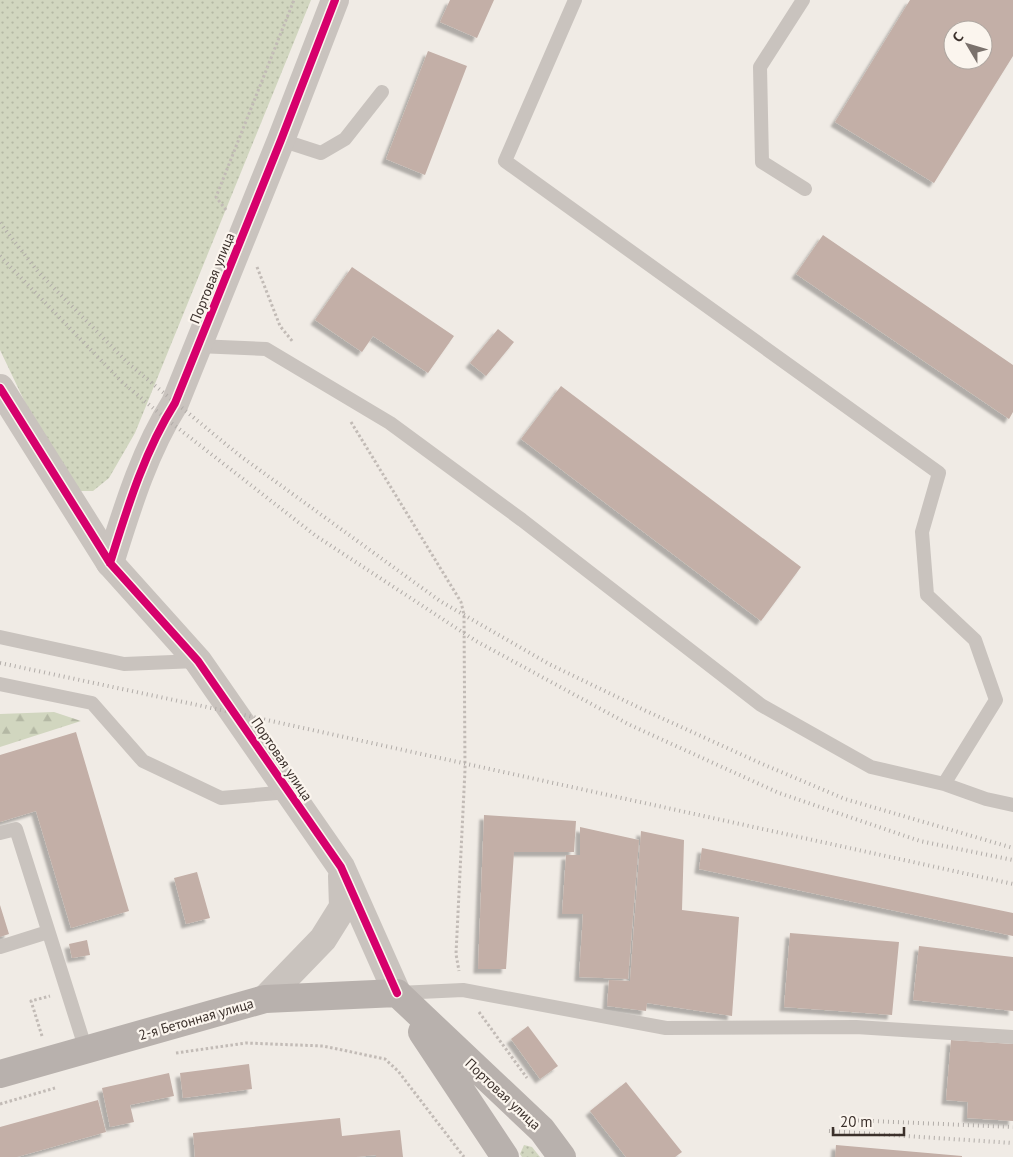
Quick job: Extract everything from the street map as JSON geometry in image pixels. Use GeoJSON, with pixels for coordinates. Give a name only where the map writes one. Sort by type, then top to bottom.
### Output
{"type":"FeatureCollection","features":[{"type":"Feature","properties":{"kind":"main road","name":"2-я Бетонная улица"},"geometry":{"type":"LineString","coordinates":[[0,1074],[266,999],[397,994]]}},
{"type":"Feature","properties":{"kind":"main road","name":"Портовая улица"},"geometry":{"type":"LineString","coordinates":[[397,994],[542,1130],[562,1157]]}},
{"type":"Feature","properties":{"kind":"main road","name":"Портовая улица"},"geometry":{"type":"LineString","coordinates":[[397,994],[506,1157]]}},
{"type":"Feature","properties":{"kind":"main road"},"geometry":{"type":"LineString","coordinates":[[506,1157],[511,1141],[523,1132],[542,1130]]}},
{"type":"Feature","properties":{"kind":"street","name":"Портовая улица"},"geometry":{"type":"LineString","coordinates":[[110,563],[131,496],[165,418],[174,403],[281,140],[335,0]]}},
{"type":"Feature","properties":{"kind":"street","name":"Портовая улица"},"geometry":{"type":"LineString","coordinates":[[0,388],[110,563],[198,661],[341,867],[397,994]]}},
{"type":"Feature","properties":{"kind":"street"},"geometry":{"type":"LineString","coordinates":[[266,999],[324,939],[343,907],[341,867]]}},
{"type":"Feature","properties":{"kind":"lane"},"geometry":{"type":"LineString","coordinates":[[575,0],[505,162],[939,472],[922,532],[927,596],[975,640],[996,700],[944,784]]}},
{"type":"Feature","properties":{"kind":"lane"},"geometry":{"type":"LineString","coordinates":[[804,0],[760,67],[762,162],[805,189]]}},
{"type":"Feature","properties":{"kind":"lane"},"geometry":{"type":"LineString","coordinates":[[281,140],[320,153],[345,139],[382,92]]}},
{"type":"Feature","properties":{"kind":"lane"},"geometry":{"type":"LineString","coordinates":[[197,346],[266,348],[390,423],[522,520],[761,705],[872,767],[944,784],[986,799],[1013,805]]}},
{"type":"Feature","properties":{"kind":"lane"},"geometry":{"type":"LineString","coordinates":[[0,637],[124,664],[198,661]]}},
{"type":"Feature","properties":{"kind":"lane"},"geometry":{"type":"LineString","coordinates":[[0,684],[92,702],[143,761],[221,798],[289,792]]}},
{"type":"Feature","properties":{"kind":"lane"},"geometry":{"type":"LineString","coordinates":[[0,833],[16,829],[86,1050]]}},
{"type":"Feature","properties":{"kind":"lane"},"geometry":{"type":"LineString","coordinates":[[0,947],[48,932]]}},
{"type":"Feature","properties":{"kind":"lane"},"geometry":{"type":"LineString","coordinates":[[397,994],[462,990],[666,1028],[856,1027],[1013,1037]]}},
{"type":"Feature","properties":{"kind":"path"},"geometry":{"type":"LineString","coordinates":[[294,0],[216,197],[243,233],[280,326],[298,348]]}},
{"type":"Feature","properties":{"kind":"path"},"geometry":{"type":"LineString","coordinates":[[349,419],[461,602],[464,615],[465,770],[456,954],[462,990],[532,1085]]}},
{"type":"Feature","properties":{"kind":"path"},"geometry":{"type":"LineString","coordinates":[[0,1104],[58,1087],[31,1001],[67,990]]}},
{"type":"Feature","properties":{"kind":"path"},"geometry":{"type":"LineString","coordinates":[[167,1054],[246,1043],[323,1046],[384,1059],[398,1071],[464,1157]]}},
{"type":"Feature","properties":{"kind":"green space"},"geometry":{"type":"Polygon","coordinates":[[[0,0],[311,0],[135,433],[109,478],[93,491],[81,491],[72,482],[32,417],[0,350],[0,0]]]}},
{"type":"Feature","properties":{"kind":"green space"},"geometry":{"type":"Polygon","coordinates":[[[54,712],[81,721],[0,747],[0,714],[54,712]]]}},
{"type":"Feature","properties":{"kind":"green space"},"geometry":{"type":"Polygon","coordinates":[[[524,1145],[532,1147],[540,1157],[522,1157],[520,1154],[524,1145]]]}},
{"type":"Feature","properties":{"kind":"building"},"geometry":{"type":"Polygon","coordinates":[[[450,0],[494,0],[477,38],[440,22],[450,0]]]}},
{"type":"Feature","properties":{"kind":"building"},"geometry":{"type":"Polygon","coordinates":[[[910,0],[1013,0],[1013,56],[934,183],[835,122],[910,0]]]}},
{"type":"Feature","properties":{"kind":"building"},"geometry":{"type":"Polygon","coordinates":[[[428,51],[467,66],[425,175],[386,159],[428,51]]]}},
{"type":"Feature","properties":{"kind":"building"},"geometry":{"type":"Polygon","coordinates":[[[823,235],[1013,365],[1013,412],[1009,419],[796,274],[823,235]]]}},
{"type":"Feature","properties":{"kind":"building"},"geometry":{"type":"Polygon","coordinates":[[[352,267],[454,336],[428,373],[373,336],[362,352],[315,320],[352,267]]]}},
{"type":"Feature","properties":{"kind":"building"},"geometry":{"type":"Polygon","coordinates":[[[498,329],[514,342],[486,376],[470,363],[498,329]]]}},
{"type":"Feature","properties":{"kind":"building"},"geometry":{"type":"Polygon","coordinates":[[[561,386],[801,567],[761,621],[521,439],[561,386]]]}},
{"type":"Feature","properties":{"kind":"building"},"geometry":{"type":"Polygon","coordinates":[[[76,732],[129,911],[71,928],[36,811],[0,822],[0,755],[76,732]]]}},
{"type":"Feature","properties":{"kind":"building"},"geometry":{"type":"Polygon","coordinates":[[[484,815],[576,821],[574,852],[514,852],[506,969],[478,969],[484,815]]]}},
{"type":"Feature","properties":{"kind":"building"},"geometry":{"type":"Polygon","coordinates":[[[580,827],[639,840],[628,979],[579,977],[583,914],[562,914],[566,855],[580,855],[580,827]]]}},
{"type":"Feature","properties":{"kind":"building"},"geometry":{"type":"Polygon","coordinates":[[[641,831],[684,840],[682,910],[739,917],[732,1016],[647,1003],[646,1011],[607,1006],[609,980],[630,981],[641,831]]]}},
{"type":"Feature","properties":{"kind":"building"},"geometry":{"type":"Polygon","coordinates":[[[702,848],[1013,913],[1013,936],[699,869],[702,848]]]}},
{"type":"Feature","properties":{"kind":"building"},"geometry":{"type":"Polygon","coordinates":[[[197,872],[210,918],[186,924],[174,878],[197,872]]]}},
{"type":"Feature","properties":{"kind":"building"},"geometry":{"type":"Polygon","coordinates":[[[0,905],[9,934],[0,937],[0,905]]]}},
{"type":"Feature","properties":{"kind":"building"},"geometry":{"type":"Polygon","coordinates":[[[790,933],[899,942],[892,1015],[784,1007],[790,933]]]}},
{"type":"Feature","properties":{"kind":"building"},"geometry":{"type":"Polygon","coordinates":[[[87,940],[90,955],[72,958],[69,944],[87,940]]]}},
{"type":"Feature","properties":{"kind":"building"},"geometry":{"type":"Polygon","coordinates":[[[919,946],[1013,957],[1013,1011],[913,1000],[919,946]]]}},
{"type":"Feature","properties":{"kind":"building"},"geometry":{"type":"Polygon","coordinates":[[[528,1026],[558,1066],[540,1079],[511,1039],[528,1026]]]}},
{"type":"Feature","properties":{"kind":"building"},"geometry":{"type":"Polygon","coordinates":[[[951,1040],[1013,1044],[1013,1121],[967,1118],[968,1102],[946,1100],[951,1040]]]}},
{"type":"Feature","properties":{"kind":"building"},"geometry":{"type":"Polygon","coordinates":[[[249,1064],[252,1089],[183,1098],[180,1073],[249,1064]]]}},
{"type":"Feature","properties":{"kind":"building"},"geometry":{"type":"Polygon","coordinates":[[[169,1073],[174,1096],[130,1105],[134,1122],[110,1127],[102,1088],[169,1073]]]}},
{"type":"Feature","properties":{"kind":"building"},"geometry":{"type":"Polygon","coordinates":[[[626,1082],[682,1152],[675,1157],[626,1157],[590,1111],[626,1082]]]}},
{"type":"Feature","properties":{"kind":"building"},"geometry":{"type":"Polygon","coordinates":[[[98,1100],[106,1132],[17,1157],[0,1157],[0,1127],[98,1100]]]}},
{"type":"Feature","properties":{"kind":"building"},"geometry":{"type":"Polygon","coordinates":[[[340,1118],[342,1136],[400,1130],[403,1157],[376,1157],[376,1155],[356,1157],[195,1157],[193,1133],[340,1118]]]}},
{"type":"Feature","properties":{"kind":"building"},"geometry":{"type":"Polygon","coordinates":[[[836,1145],[962,1156],[962,1157],[835,1157],[836,1145]]]}},
{"type":"Feature","properties":{"kind":"railway"},"geometry":{"type":"LineString","coordinates":[[0,223],[39,273],[130,365],[239,455],[440,601],[549,664],[760,763],[845,799],[1013,848]]}},
{"type":"Feature","properties":{"kind":"railway"},"geometry":{"type":"LineString","coordinates":[[0,256],[122,382],[165,418],[316,536],[476,641],[630,725],[779,793],[920,841],[1013,860]]}},
{"type":"Feature","properties":{"kind":"railway"},"geometry":{"type":"LineString","coordinates":[[0,663],[1013,884]]}},
{"type":"Feature","properties":{"kind":"railway"},"geometry":{"type":"LineString","coordinates":[[848,1120],[1013,1127]]}},
{"type":"Feature","properties":{"kind":"railway"},"geometry":{"type":"LineString","coordinates":[[829,1131],[1013,1143]]}},
{"type":"Feature","properties":{"kind":"cycle path"},"geometry":{"type":"LineString","coordinates":[[110,563],[145,461],[175,403],[335,0]]}},
{"type":"Feature","properties":{"kind":"cycle path"},"geometry":{"type":"LineString","coordinates":[[0,388],[110,563],[198,661],[341,867],[397,993]]}}]}
